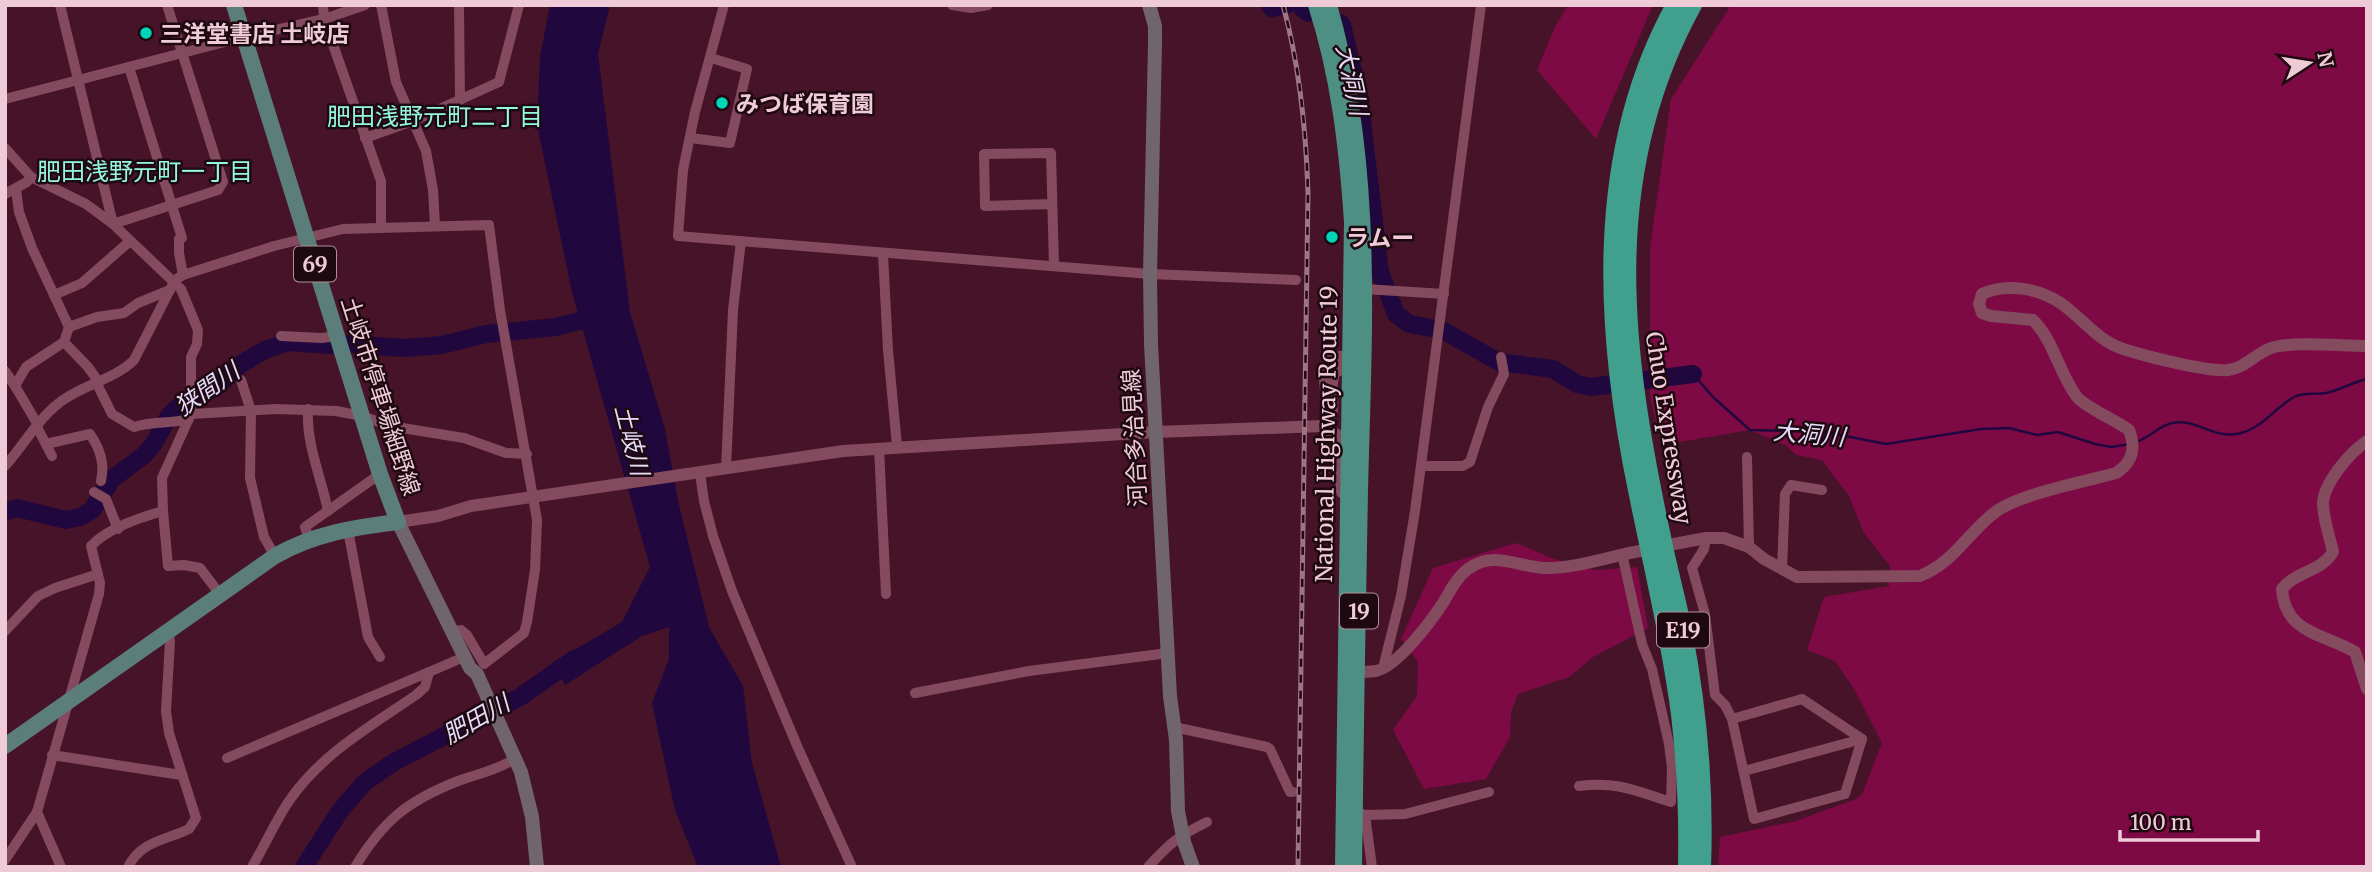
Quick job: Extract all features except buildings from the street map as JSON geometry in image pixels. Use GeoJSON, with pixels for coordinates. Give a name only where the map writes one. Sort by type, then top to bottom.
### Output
{"type":"FeatureCollection","features":[{"type":"Feature","properties":{"kind":"highway","name":"National Highway Route 19"},"geometry":{"type":"LineString","coordinates":[[1316,5],[1338,92],[1352,222],[1352,672]]}},
{"type":"Feature","properties":{"kind":"highway","name":"National Highway Route 19"},"geometry":{"type":"LineString","coordinates":[[1329,5],[1344,63],[1358,145],[1365,252],[1372,289],[1354,359],[1347,520],[1354,867]]}},
{"type":"Feature","properties":{"kind":"highway","name":"Chuo Expressway"},"geometry":{"type":"LineString","coordinates":[[1675,5],[1657,42],[1630,117],[1616,200],[1619,286],[1628,396],[1679,712],[1685,765],[1688,818],[1686,867]]}},
{"type":"Feature","properties":{"kind":"highway","name":"Chuo Expressway"},"geometry":{"type":"LineString","coordinates":[[1619,286],[1630,202],[1645,121],[1671,48],[1693,5]]}},
{"type":"Feature","properties":{"kind":"highway","name":"Chuo Expressway"},"geometry":{"type":"LineString","coordinates":[[1628,396],[1683,630],[1698,725],[1703,808],[1702,867]]}},
{"type":"Feature","properties":{"kind":"highway","name":"National Highway Route 19"},"geometry":{"type":"LineString","coordinates":[[1343,867],[1355,813]]}},
{"type":"Feature","properties":{"kind":"main road","name":"土岐市停車場細野線"},"geometry":{"type":"LineString","coordinates":[[5,746],[275,556],[309,539],[398,522],[380,474],[234,5]]}},
{"type":"Feature","properties":{"kind":"main road","name":"河合多治見線"},"geometry":{"type":"LineString","coordinates":[[1149,5],[1155,26],[1156,44],[1150,274],[1156,432],[1178,811],[1193,867]]}},
{"type":"Feature","properties":{"kind":"main road"},"geometry":{"type":"LineString","coordinates":[[398,522],[453,632],[509,756],[522,772],[532,817],[537,867]]}},
{"type":"Feature","properties":{"kind":"street"},"geometry":{"type":"LineString","coordinates":[[60,5],[113,224]]}},
{"type":"Feature","properties":{"kind":"street"},"geometry":{"type":"LineString","coordinates":[[113,224],[218,190],[223,182],[167,5]]}},
{"type":"Feature","properties":{"kind":"street"},"geometry":{"type":"LineString","coordinates":[[323,5],[324,19],[381,181],[381,226]]}},
{"type":"Feature","properties":{"kind":"street"},"geometry":{"type":"LineString","coordinates":[[5,99],[324,19],[365,5]]}},
{"type":"Feature","properties":{"kind":"street"},"geometry":{"type":"LineString","coordinates":[[381,5],[396,82],[426,151],[433,190],[435,225]]}},
{"type":"Feature","properties":{"kind":"street"},"geometry":{"type":"LineString","coordinates":[[460,5],[460,100]]}},
{"type":"Feature","properties":{"kind":"street"},"geometry":{"type":"LineString","coordinates":[[365,138],[412,121],[499,82],[519,5]]}},
{"type":"Feature","properties":{"kind":"street"},"geometry":{"type":"LineString","coordinates":[[724,5],[683,170],[678,236],[1150,274],[1296,280]]}},
{"type":"Feature","properties":{"kind":"street"},"geometry":{"type":"LineString","coordinates":[[952,5],[971,8],[988,5]]}},
{"type":"Feature","properties":{"kind":"street"},"geometry":{"type":"LineString","coordinates":[[1383,668],[1401,596],[1422,466],[1481,5]]}},
{"type":"Feature","properties":{"kind":"street"},"geometry":{"type":"LineString","coordinates":[[690,138],[730,143],[747,69],[711,58]]}},
{"type":"Feature","properties":{"kind":"street"},"geometry":{"type":"LineString","coordinates":[[5,466],[56,405],[125,368],[134,360],[176,282],[181,238],[129,67]]}},
{"type":"Feature","properties":{"kind":"street"},"geometry":{"type":"LineString","coordinates":[[5,148],[31,177],[86,204],[113,224],[181,289],[198,330],[197,344],[191,357],[190,410],[162,478],[168,566],[200,568],[219,593]]}},
{"type":"Feature","properties":{"kind":"street"},"geometry":{"type":"LineString","coordinates":[[1052,204],[985,205],[984,154],[1051,153],[1054,266]]}},
{"type":"Feature","properties":{"kind":"street"},"geometry":{"type":"LineString","coordinates":[[5,194],[31,177]]}},
{"type":"Feature","properties":{"kind":"street"},"geometry":{"type":"LineString","coordinates":[[15,386],[26,367],[64,342],[69,327],[37,260],[19,212],[16,189]]}},
{"type":"Feature","properties":{"kind":"street"},"geometry":{"type":"LineString","coordinates":[[69,327],[97,317],[124,313],[176,282],[306,237],[343,229],[381,226],[489,225],[500,310],[537,520],[535,570],[523,633],[484,664],[467,635],[461,630],[453,632]]}},
{"type":"Feature","properties":{"kind":"street"},"geometry":{"type":"LineString","coordinates":[[54,295],[82,283],[130,241]]}},
{"type":"Feature","properties":{"kind":"street"},"geometry":{"type":"LineString","coordinates":[[726,469],[733,310],[741,242]]}},
{"type":"Feature","properties":{"kind":"street"},"geometry":{"type":"LineString","coordinates":[[883,254],[897,446]]}},
{"type":"Feature","properties":{"kind":"street"},"geometry":{"type":"LineString","coordinates":[[1674,544],[1706,538],[1724,538],[1749,547],[1797,576],[1810,578],[1920,576],[1948,561],[1994,513],[2005,507],[2022,499],[2116,473],[2126,467],[2133,453],[2129,430],[2077,397],[2059,367],[2042,329],[2033,320],[1982,313],[1979,304],[1982,294],[1990,290],[2011,288],[2036,292],[2059,302],[2107,343],[2186,364],[2227,371],[2240,367],[2269,349],[2285,346],[2367,346]]}},
{"type":"Feature","properties":{"kind":"street"},"geometry":{"type":"LineString","coordinates":[[1372,289],[1444,294]]}},
{"type":"Feature","properties":{"kind":"street"},"geometry":{"type":"LineString","coordinates":[[281,336],[337,336]]}},
{"type":"Feature","properties":{"kind":"street"},"geometry":{"type":"LineString","coordinates":[[64,342],[88,367],[111,414],[134,427],[147,423],[172,422],[190,410],[307,409],[362,416],[390,426],[464,438],[506,453],[527,454]]}},
{"type":"Feature","properties":{"kind":"street"},"geometry":{"type":"LineString","coordinates":[[1305,426],[1322,418],[1325,413],[1326,363],[1332,358],[1354,359]]}},
{"type":"Feature","properties":{"kind":"street"},"geometry":{"type":"LineString","coordinates":[[1322,426],[1331,416],[1334,407],[1332,378],[1335,372],[1354,359]]}},
{"type":"Feature","properties":{"kind":"street"},"geometry":{"type":"LineString","coordinates":[[1422,466],[1464,467],[1470,462],[1488,407],[1504,374],[1502,362]]}},
{"type":"Feature","properties":{"kind":"street"},"geometry":{"type":"LineString","coordinates":[[5,371],[52,456]]}},
{"type":"Feature","properties":{"kind":"street"},"geometry":{"type":"LineString","coordinates":[[241,380],[251,411],[250,478],[264,537],[275,556]]}},
{"type":"Feature","properties":{"kind":"street"},"geometry":{"type":"LineString","coordinates":[[307,409],[309,442],[328,511]]}},
{"type":"Feature","properties":{"kind":"street"},"geometry":{"type":"LineString","coordinates":[[398,522],[438,516],[471,506],[806,456],[897,446],[1305,426],[1322,426],[1337,435],[1347,520]]}},
{"type":"Feature","properties":{"kind":"street"},"geometry":{"type":"LineString","coordinates":[[46,444],[90,434],[99,447],[104,468],[101,481]]}},
{"type":"Feature","properties":{"kind":"street"},"geometry":{"type":"LineString","coordinates":[[2367,442],[2347,459],[2326,491],[2323,503],[2333,552],[2319,567],[2289,580],[2282,589],[2287,608],[2296,625],[2354,652],[2367,690]]}},
{"type":"Feature","properties":{"kind":"street"},"geometry":{"type":"LineString","coordinates":[[879,448],[886,594]]}},
{"type":"Feature","properties":{"kind":"street"},"geometry":{"type":"LineString","coordinates":[[1747,457],[1749,547]]}},
{"type":"Feature","properties":{"kind":"street"},"geometry":{"type":"LineString","coordinates":[[309,539],[305,527],[380,474]]}},
{"type":"Feature","properties":{"kind":"street"},"geometry":{"type":"LineString","coordinates":[[694,474],[732,591],[792,736],[852,867]]}},
{"type":"Feature","properties":{"kind":"street"},"geometry":{"type":"LineString","coordinates":[[1782,569],[1785,494],[1791,485],[1822,489]]}},
{"type":"Feature","properties":{"kind":"street"},"geometry":{"type":"LineString","coordinates":[[94,492],[106,499],[118,529]]}},
{"type":"Feature","properties":{"kind":"street"},"geometry":{"type":"LineString","coordinates":[[5,860],[37,812],[99,594],[100,583],[91,546],[96,540],[118,529],[163,510]]}},
{"type":"Feature","properties":{"kind":"street"},"geometry":{"type":"LineString","coordinates":[[348,530],[368,637],[380,657]]}},
{"type":"Feature","properties":{"kind":"street"},"geometry":{"type":"LineString","coordinates":[[1706,538],[1704,549],[1692,568],[1705,614],[1715,695],[1725,705],[1732,719],[1754,819],[1845,794],[1863,739]]}},
{"type":"Feature","properties":{"kind":"street"},"geometry":{"type":"LineString","coordinates":[[1352,672],[1383,668],[1412,644],[1457,580],[1477,563],[1505,559],[1546,568],[1640,551]]}},
{"type":"Feature","properties":{"kind":"street"},"geometry":{"type":"LineString","coordinates":[[1579,786],[1602,783],[1671,802],[1672,768],[1669,744],[1622,554]]}},
{"type":"Feature","properties":{"kind":"street"},"geometry":{"type":"LineString","coordinates":[[5,631],[38,596],[98,574]]}},
{"type":"Feature","properties":{"kind":"street"},"geometry":{"type":"LineString","coordinates":[[128,867],[150,843],[180,833],[194,824],[194,809],[169,733],[166,711],[170,641],[168,630]]}},
{"type":"Feature","properties":{"kind":"street"},"geometry":{"type":"LineString","coordinates":[[915,692],[1028,671],[1168,653]]}},
{"type":"Feature","properties":{"kind":"street"},"geometry":{"type":"LineString","coordinates":[[227,758],[429,672],[470,669]]}},
{"type":"Feature","properties":{"kind":"street"},"geometry":{"type":"LineString","coordinates":[[252,867],[289,801],[308,778],[344,743],[416,695],[425,687],[429,672]]}},
{"type":"Feature","properties":{"kind":"street"},"geometry":{"type":"LineString","coordinates":[[1732,719],[1802,699],[1863,739]]}},
{"type":"Feature","properties":{"kind":"street"},"geometry":{"type":"LineString","coordinates":[[1174,727],[1267,747],[1290,792],[1293,792]]}},
{"type":"Feature","properties":{"kind":"street"},"geometry":{"type":"LineString","coordinates":[[1744,771],[1863,739]]}},
{"type":"Feature","properties":{"kind":"street"},"geometry":{"type":"LineString","coordinates":[[52,755],[181,775]]}},
{"type":"Feature","properties":{"kind":"street"},"geometry":{"type":"LineString","coordinates":[[355,867],[373,838],[394,816],[430,793],[509,756]]}},
{"type":"Feature","properties":{"kind":"street"},"geometry":{"type":"LineString","coordinates":[[1372,867],[1355,813],[1405,814],[1489,792]]}},
{"type":"Feature","properties":{"kind":"street"},"geometry":{"type":"LineString","coordinates":[[37,812],[61,867]]}},
{"type":"Feature","properties":{"kind":"street"},"geometry":{"type":"LineString","coordinates":[[1147,867],[1160,852],[1183,834],[1208,822]]}},
{"type":"Feature","properties":{"kind":"shaded area"},"geometry":{"type":"Polygon","coordinates":[[[1568,5],[1653,5],[1596,139],[1537,70],[1555,27],[1568,5]]]}},
{"type":"Feature","properties":{"kind":"shaded area"},"geometry":{"type":"Polygon","coordinates":[[[1731,5],[2367,5],[2367,867],[1718,867],[1720,837],[1796,821],[1856,799],[1862,794],[1882,743],[1854,689],[1835,661],[1807,650],[1824,597],[1889,586],[1890,566],[1864,533],[1849,496],[1822,460],[1796,455],[1787,446],[1750,430],[1662,445],[1650,397],[1650,248],[1671,99],[1731,5]]]}},
{"type":"Feature","properties":{"kind":"shaded area"},"geometry":{"type":"Polygon","coordinates":[[[1516,543],[1554,559],[1596,570],[1637,567],[1648,628],[1593,657],[1569,677],[1518,694],[1511,712],[1510,737],[1486,779],[1424,789],[1393,730],[1417,696],[1418,662],[1401,639],[1433,568],[1516,543]]]}},
{"type":"Feature","properties":{"kind":"water","name":"土岐川"},"geometry":{"type":"Polygon","coordinates":[[[550,5],[610,5],[598,54],[630,312],[665,429],[678,501],[709,627],[743,686],[752,763],[781,867],[698,867],[675,810],[652,703],[669,659],[669,627],[642,636],[565,685],[552,663],[622,622],[650,567],[572,292],[537,125],[540,57],[550,5]]]}},
{"type":"Feature","properties":{"kind":"waterway","name":"大洞川"},"geometry":{"type":"LineString","coordinates":[[1270,5],[1272,8],[1286,5]]}},
{"type":"Feature","properties":{"kind":"waterway","name":"大洞川"},"geometry":{"type":"LineString","coordinates":[[1299,5],[1308,13]]}},
{"type":"Feature","properties":{"kind":"waterway","name":"大洞川"},"geometry":{"type":"LineString","coordinates":[[1340,23],[1359,96],[1380,272],[1396,314],[1409,324],[1442,330],[1499,362],[1553,369],[1577,384],[1591,387],[1693,374]]}},
{"type":"Feature","properties":{"kind":"waterway","name":"狭間川"},"geometry":{"type":"LineString","coordinates":[[349,344],[404,348],[442,345],[486,334],[556,327],[595,317]]}},
{"type":"Feature","properties":{"kind":"waterway","name":"狭間川"},"geometry":{"type":"LineString","coordinates":[[5,512],[17,508],[66,520],[80,517],[92,510],[112,479],[153,445],[169,416],[176,409],[218,386],[241,364],[265,350],[288,342],[330,345]]}},
{"type":"Feature","properties":{"kind":"waterway","name":"大洞川"},"geometry":{"type":"LineString","coordinates":[[1693,374],[1713,397],[1750,430],[1825,432],[1886,444],[1981,429],[2009,428],[2037,435],[2058,432],[2111,447],[2130,444]]}},
{"type":"Feature","properties":{"kind":"waterway","name":"大洞川"},"geometry":{"type":"LineString","coordinates":[[2136,442],[2167,425],[2179,422],[2217,433],[2241,433],[2256,427],[2294,397],[2326,393],[2367,379]]}},
{"type":"Feature","properties":{"kind":"waterway","name":"肥田川"},"geometry":{"type":"LineString","coordinates":[[304,867],[340,811],[364,783],[394,762],[520,697],[576,658]]}},
{"type":"Feature","properties":{"kind":"railway"},"geometry":{"type":"LineString","coordinates":[[1283,5],[1301,98],[1308,193],[1298,867]]}},
{"type":"Feature","properties":{"kind":"place","name":"三洋堂書店 土岐店"},"geometry":{"type":"Point","coordinates":[146,33]}},
{"type":"Feature","properties":{"kind":"place","name":"みつば保育園"},"geometry":{"type":"Point","coordinates":[722,103]}},
{"type":"Feature","properties":{"kind":"place","name":"ラムー"},"geometry":{"type":"Point","coordinates":[1332,237]}},
{"type":"Feature","properties":{"kind":"district","name":"肥田浅野元町二丁目"},"geometry":{"type":"Point","coordinates":[435,116]}},
{"type":"Feature","properties":{"kind":"district","name":"肥田浅野元町一丁目"},"geometry":{"type":"Point","coordinates":[145,171]}}]}
